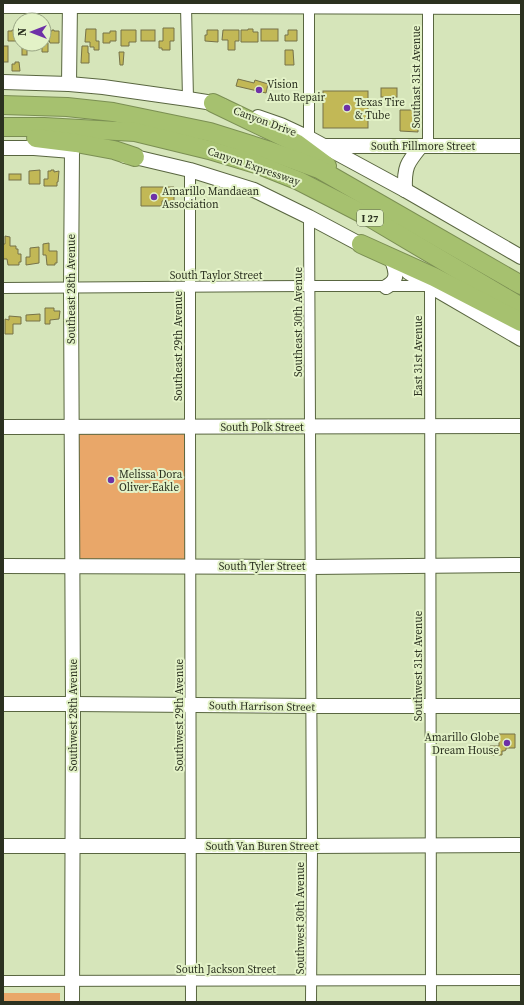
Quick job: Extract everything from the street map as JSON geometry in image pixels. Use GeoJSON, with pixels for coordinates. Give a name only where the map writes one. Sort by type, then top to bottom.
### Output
{"type":"FeatureCollection","features":[{"type":"Feature","properties":{"kind":"highway"},"geometry":{"type":"LineString","coordinates":[[213,103],[296,143],[375,201]]}},
{"type":"Feature","properties":{"kind":"highway","name":"Canyon Expressway"},"geometry":{"type":"LineString","coordinates":[[3,105],[67,107],[113,112],[210,132],[267,150],[319,169],[513,279],[521,285]]}},
{"type":"Feature","properties":{"kind":"highway","name":"Canyon Expressway"},"geometry":{"type":"LineString","coordinates":[[3,127],[135,132],[202,148],[259,165],[299,180],[369,217],[521,307]]}},
{"type":"Feature","properties":{"kind":"highway"},"geometry":{"type":"LineString","coordinates":[[3,135],[76,143],[114,150],[135,157]]}},
{"type":"Feature","properties":{"kind":"highway"},"geometry":{"type":"LineString","coordinates":[[361,244],[434,277],[521,322]]}},
{"type":"Feature","properties":{"kind":"main road"},"geometry":{"type":"LineString","coordinates":[[69,84],[70,4]]}},
{"type":"Feature","properties":{"kind":"main road"},"geometry":{"type":"LineString","coordinates":[[3,6],[70,4],[309,7],[521,7]]}},
{"type":"Feature","properties":{"kind":"main road","name":"Canyon Drive"},"geometry":{"type":"LineString","coordinates":[[3,82],[69,84],[103,87],[188,99],[213,103],[280,125],[309,138],[405,190],[521,257]]}},
{"type":"Feature","properties":{"kind":"main road","name":"South Fillmore Street"},"geometry":{"type":"LineString","coordinates":[[324,146],[521,146]]}},
{"type":"Feature","properties":{"kind":"main road"},"geometry":{"type":"LineString","coordinates":[[405,190],[405,171],[412,158],[425,146]]}},
{"type":"Feature","properties":{"kind":"main road"},"geometry":{"type":"LineString","coordinates":[[3,148],[34,148],[135,157],[190,170],[254,190],[361,244],[521,339]]}},
{"type":"Feature","properties":{"kind":"main road","name":"Southeast 28th Avenue"},"geometry":{"type":"LineString","coordinates":[[72,151],[72,427]]}},
{"type":"Feature","properties":{"kind":"main road"},"geometry":{"type":"LineString","coordinates":[[386,287],[391,284],[396,275],[394,263]]}},
{"type":"Feature","properties":{"kind":"main road","name":"South Polk Street"},"geometry":{"type":"LineString","coordinates":[[3,427],[521,426]]}},
{"type":"Feature","properties":{"kind":"main road","name":"Southwest 28th Avenue"},"geometry":{"type":"LineString","coordinates":[[72,427],[72,1002]]}},
{"type":"Feature","properties":{"kind":"main road","name":"South Tyler Street"},"geometry":{"type":"LineString","coordinates":[[3,566],[310,567],[521,565]]}},
{"type":"Feature","properties":{"kind":"main road","name":"South Harrison Street"},"geometry":{"type":"LineString","coordinates":[[3,704],[521,706]]}},
{"type":"Feature","properties":{"kind":"main road","name":"South Van Buren Street"},"geometry":{"type":"LineString","coordinates":[[3,846],[521,845]]}},
{"type":"Feature","properties":{"kind":"street"},"geometry":{"type":"LineString","coordinates":[[186,6],[188,99]]}},
{"type":"Feature","properties":{"kind":"street"},"geometry":{"type":"LineString","coordinates":[[309,7],[309,138]]}},
{"type":"Feature","properties":{"kind":"street","name":"Southast 31st Avenue"},"geometry":{"type":"LineString","coordinates":[[425,146],[428,7]]}},
{"type":"Feature","properties":{"kind":"street","name":"Southeast 29th Avenue"},"geometry":{"type":"LineString","coordinates":[[190,170],[190,427]]}},
{"type":"Feature","properties":{"kind":"street","name":"Southeast 30th Avenue"},"geometry":{"type":"LineString","coordinates":[[309,217],[310,427]]}},
{"type":"Feature","properties":{"kind":"street","name":"South Taylor Street"},"geometry":{"type":"LineString","coordinates":[[3,288],[430,286]]}},
{"type":"Feature","properties":{"kind":"street","name":"East 31st Avenue"},"geometry":{"type":"LineString","coordinates":[[430,286],[430,426]]}},
{"type":"Feature","properties":{"kind":"street","name":"Southwest 31st Avenue"},"geometry":{"type":"LineString","coordinates":[[430,426],[431,1002]]}},
{"type":"Feature","properties":{"kind":"street","name":"Southwest 29th Avenue"},"geometry":{"type":"LineString","coordinates":[[190,427],[191,1002]]}},
{"type":"Feature","properties":{"kind":"street","name":"Southwest 30th Avenue"},"geometry":{"type":"LineString","coordinates":[[310,427],[312,846],[311,1002]]}},
{"type":"Feature","properties":{"kind":"street","name":"South Jackson Street"},"geometry":{"type":"LineString","coordinates":[[3,981],[521,980]]}},
{"type":"Feature","properties":{"kind":"shaded area"},"geometry":{"type":"Polygon","coordinates":[[[185,431],[185,561],[76,561],[76,432],[185,431]]]}},
{"type":"Feature","properties":{"kind":"shaded area"},"geometry":{"type":"Polygon","coordinates":[[[3,993],[60,993],[60,1002],[3,1002],[3,993]]]}},
{"type":"Feature","properties":{"kind":"building"},"geometry":{"type":"Polygon","coordinates":[[[163,28],[174,28],[174,41],[170,41],[170,50],[162,50],[162,48],[159,48],[159,41],[163,41],[163,28]]]}},
{"type":"Feature","properties":{"kind":"building"},"geometry":{"type":"Polygon","coordinates":[[[86,29],[96,29],[96,41],[99,41],[99,50],[94,50],[94,47],[90,47],[90,42],[85,42],[86,29]]]}},
{"type":"Feature","properties":{"kind":"building"},"geometry":{"type":"Polygon","coordinates":[[[253,29],[253,32],[258,32],[258,42],[241,42],[241,30],[253,29]]]}},
{"type":"Feature","properties":{"kind":"building"},"geometry":{"type":"Polygon","coordinates":[[[261,29],[278,29],[278,41],[261,41],[261,29]]]}},
{"type":"Feature","properties":{"kind":"building"},"geometry":{"type":"Polygon","coordinates":[[[121,30],[136,30],[136,42],[129,42],[129,46],[121,46],[121,30]]]}},
{"type":"Feature","properties":{"kind":"building"},"geometry":{"type":"Polygon","coordinates":[[[141,30],[155,30],[155,41],[141,41],[141,30]]]}},
{"type":"Feature","properties":{"kind":"building"},"geometry":{"type":"Polygon","coordinates":[[[207,30],[218,30],[218,42],[205,41],[207,30]]]}},
{"type":"Feature","properties":{"kind":"building"},"geometry":{"type":"Polygon","coordinates":[[[223,30],[239,30],[239,41],[235,41],[235,50],[228,50],[228,40],[222,40],[223,30]]]}},
{"type":"Feature","properties":{"kind":"building"},"geometry":{"type":"Polygon","coordinates":[[[288,30],[297,30],[297,41],[285,41],[285,35],[288,35],[288,30]]]}},
{"type":"Feature","properties":{"kind":"building"},"geometry":{"type":"Polygon","coordinates":[[[8,31],[12,31],[12,41],[8,41],[8,31]]]}},
{"type":"Feature","properties":{"kind":"building"},"geometry":{"type":"Polygon","coordinates":[[[52,31],[59,31],[59,43],[52,43],[52,31]]]}},
{"type":"Feature","properties":{"kind":"building"},"geometry":{"type":"Polygon","coordinates":[[[110,31],[116,31],[116,41],[103,43],[103,33],[110,33],[110,31]]]}},
{"type":"Feature","properties":{"kind":"building"},"geometry":{"type":"Polygon","coordinates":[[[3,46],[8,46],[8,62],[3,62],[3,46]]]}},
{"type":"Feature","properties":{"kind":"building"},"geometry":{"type":"Polygon","coordinates":[[[82,46],[88,46],[89,63],[81,63],[82,46]]]}},
{"type":"Feature","properties":{"kind":"building"},"geometry":{"type":"Polygon","coordinates":[[[285,50],[293,50],[294,65],[285,65],[285,50]]]}},
{"type":"Feature","properties":{"kind":"building"},"geometry":{"type":"Polygon","coordinates":[[[22,52],[27,52],[27,55],[22,55],[22,52]]]}},
{"type":"Feature","properties":{"kind":"building"},"geometry":{"type":"Polygon","coordinates":[[[119,52],[124,52],[123,65],[120,65],[119,52]]]}},
{"type":"Feature","properties":{"kind":"building"},"geometry":{"type":"Polygon","coordinates":[[[15,62],[19,62],[20,71],[12,71],[12,64],[15,64],[15,62]]]}},
{"type":"Feature","properties":{"kind":"building","name":"Vision Auto Repair"},"geometry":{"type":"Polygon","coordinates":[[[238,79],[254,83],[255,80],[268,84],[266,93],[236,86],[238,79]]]}},
{"type":"Feature","properties":{"kind":"building"},"geometry":{"type":"Polygon","coordinates":[[[381,88],[397,88],[397,97],[381,97],[381,88]]]}},
{"type":"Feature","properties":{"kind":"building"},"geometry":{"type":"Polygon","coordinates":[[[323,91],[368,91],[368,128],[323,128],[323,91]]]}},
{"type":"Feature","properties":{"kind":"building"},"geometry":{"type":"Polygon","coordinates":[[[400,110],[418,110],[418,132],[400,131],[400,110]]]}},
{"type":"Feature","properties":{"kind":"building"},"geometry":{"type":"Polygon","coordinates":[[[40,170],[40,184],[29,184],[29,171],[40,170]]]}},
{"type":"Feature","properties":{"kind":"building"},"geometry":{"type":"Polygon","coordinates":[[[54,170],[54,172],[59,171],[57,186],[44,186],[44,179],[48,179],[48,171],[54,170]]]}},
{"type":"Feature","properties":{"kind":"building"},"geometry":{"type":"Polygon","coordinates":[[[9,174],[21,174],[21,180],[9,180],[9,174]]]}},
{"type":"Feature","properties":{"kind":"building"},"geometry":{"type":"Polygon","coordinates":[[[141,187],[174,187],[174,201],[162,201],[162,206],[141,206],[141,187]]]}},
{"type":"Feature","properties":{"kind":"building"},"geometry":{"type":"Polygon","coordinates":[[[5,236],[10,237],[10,246],[16,246],[16,249],[18,249],[18,254],[21,254],[21,262],[19,262],[19,265],[8,265],[7,259],[3,259],[3,244],[5,244],[5,236]]]}},
{"type":"Feature","properties":{"kind":"building"},"geometry":{"type":"Polygon","coordinates":[[[49,243],[49,251],[57,251],[57,263],[55,263],[55,265],[47,265],[46,255],[43,255],[43,244],[49,243]]]}},
{"type":"Feature","properties":{"kind":"building"},"geometry":{"type":"Polygon","coordinates":[[[39,247],[39,263],[26,265],[26,257],[30,257],[30,248],[39,247]]]}},
{"type":"Feature","properties":{"kind":"building"},"geometry":{"type":"Polygon","coordinates":[[[45,308],[54,308],[54,311],[60,311],[59,319],[50,320],[50,324],[45,324],[45,308]]]}},
{"type":"Feature","properties":{"kind":"building"},"geometry":{"type":"Polygon","coordinates":[[[40,314],[40,321],[26,321],[26,315],[40,314]]]}},
{"type":"Feature","properties":{"kind":"building"},"geometry":{"type":"Polygon","coordinates":[[[9,316],[21,317],[21,324],[13,324],[13,334],[5,334],[5,319],[9,320],[9,316]]]}},
{"type":"Feature","properties":{"kind":"building"},"geometry":{"type":"Polygon","coordinates":[[[499,734],[515,734],[515,748],[506,748],[506,750],[502,751],[502,755],[490,755],[490,746],[499,746],[499,734]]]}},
{"type":"Feature","properties":{"kind":"place","name":"Vision Auto Repair"},"geometry":{"type":"Point","coordinates":[259,90]}},
{"type":"Feature","properties":{"kind":"place","name":"Texas Tire & Tube"},"geometry":{"type":"Point","coordinates":[347,108]}},
{"type":"Feature","properties":{"kind":"place","name":"Amarillo Mandaean Association"},"geometry":{"type":"Point","coordinates":[154,197]}},
{"type":"Feature","properties":{"kind":"place","name":"Melissa Dora Oliver-Eakle"},"geometry":{"type":"Point","coordinates":[111,480]}},
{"type":"Feature","properties":{"kind":"place","name":"Amarillo Globe Dream House"},"geometry":{"type":"Point","coordinates":[507,743]}}]}
